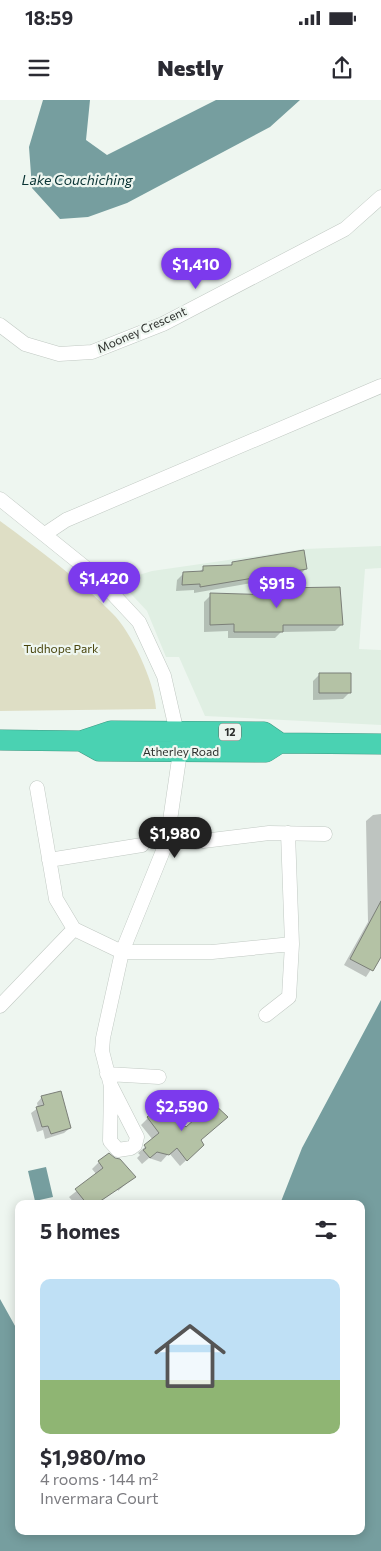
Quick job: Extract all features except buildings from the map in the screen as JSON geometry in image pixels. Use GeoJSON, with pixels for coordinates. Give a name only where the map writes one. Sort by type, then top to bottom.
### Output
{"type":"FeatureCollection","features":[{"type":"Feature","properties":{"kind":"highway","name":"Atherley Road"},"geometry":{"type":"LineString","coordinates":[[0,740],[81,742],[99,752],[178,742],[266,752],[280,743],[381,744]]}},
{"type":"Feature","properties":{"kind":"street","name":"Mooney Crescent"},"geometry":{"type":"LineString","coordinates":[[0,325],[25,344],[59,354],[92,352],[163,324],[345,229],[381,197]]}},
{"type":"Feature","properties":{"kind":"street"},"geometry":{"type":"LineString","coordinates":[[46,534],[66,520],[381,386]]}},
{"type":"Feature","properties":{"kind":"street"},"geometry":{"type":"LineString","coordinates":[[0,499],[46,534],[97,577],[139,622],[164,676],[178,742],[167,841],[122,952],[102,1038],[102,1051],[109,1080],[159,1077]]}},
{"type":"Feature","properties":{"kind":"street"},"geometry":{"type":"LineString","coordinates":[[36,788],[56,899],[74,929],[122,952],[212,952],[292,944]]}},
{"type":"Feature","properties":{"kind":"street"},"geometry":{"type":"LineString","coordinates":[[167,841],[195,842],[269,833],[325,834]]}},
{"type":"Feature","properties":{"kind":"street"},"geometry":{"type":"LineString","coordinates":[[266,1015],[290,997],[292,944],[288,833]]}},
{"type":"Feature","properties":{"kind":"street"},"geometry":{"type":"LineString","coordinates":[[49,860],[142,846]]}},
{"type":"Feature","properties":{"kind":"street"},"geometry":{"type":"LineString","coordinates":[[0,1006],[74,929]]}},
{"type":"Feature","properties":{"kind":"shaded area"},"geometry":{"type":"Polygon","coordinates":[[[381,546],[381,568],[365,569],[359,649],[381,650],[381,725],[205,716],[179,657],[166,657],[147,611],[119,581],[152,571],[304,549],[381,546]]]}},
{"type":"Feature","properties":{"kind":"green space","name":"Tudhope Park"},"geometry":{"type":"Polygon","coordinates":[[[0,521],[72,576],[119,621],[134,644],[147,672],[155,698],[156,709],[0,711],[0,521]]]}},
{"type":"Feature","properties":{"kind":"water","name":"Lake Couchiching"},"geometry":{"type":"Polygon","coordinates":[[[43,100],[90,100],[86,140],[107,155],[216,100],[300,100],[270,127],[127,203],[88,217],[60,219],[32,188],[29,147],[43,100]]]}},
{"type":"Feature","properties":{"kind":"water"},"geometry":{"type":"Polygon","coordinates":[[[381,1000],[381,1551],[0,1551],[0,1299],[15,1326],[15,1535],[365,1535],[365,1200],[282,1200],[302,1148],[381,1000]]]}},
{"type":"Feature","properties":{"kind":"water"},"geometry":{"type":"Polygon","coordinates":[[[46,1167],[53,1197],[35,1200],[28,1171],[46,1167]]]}}]}
